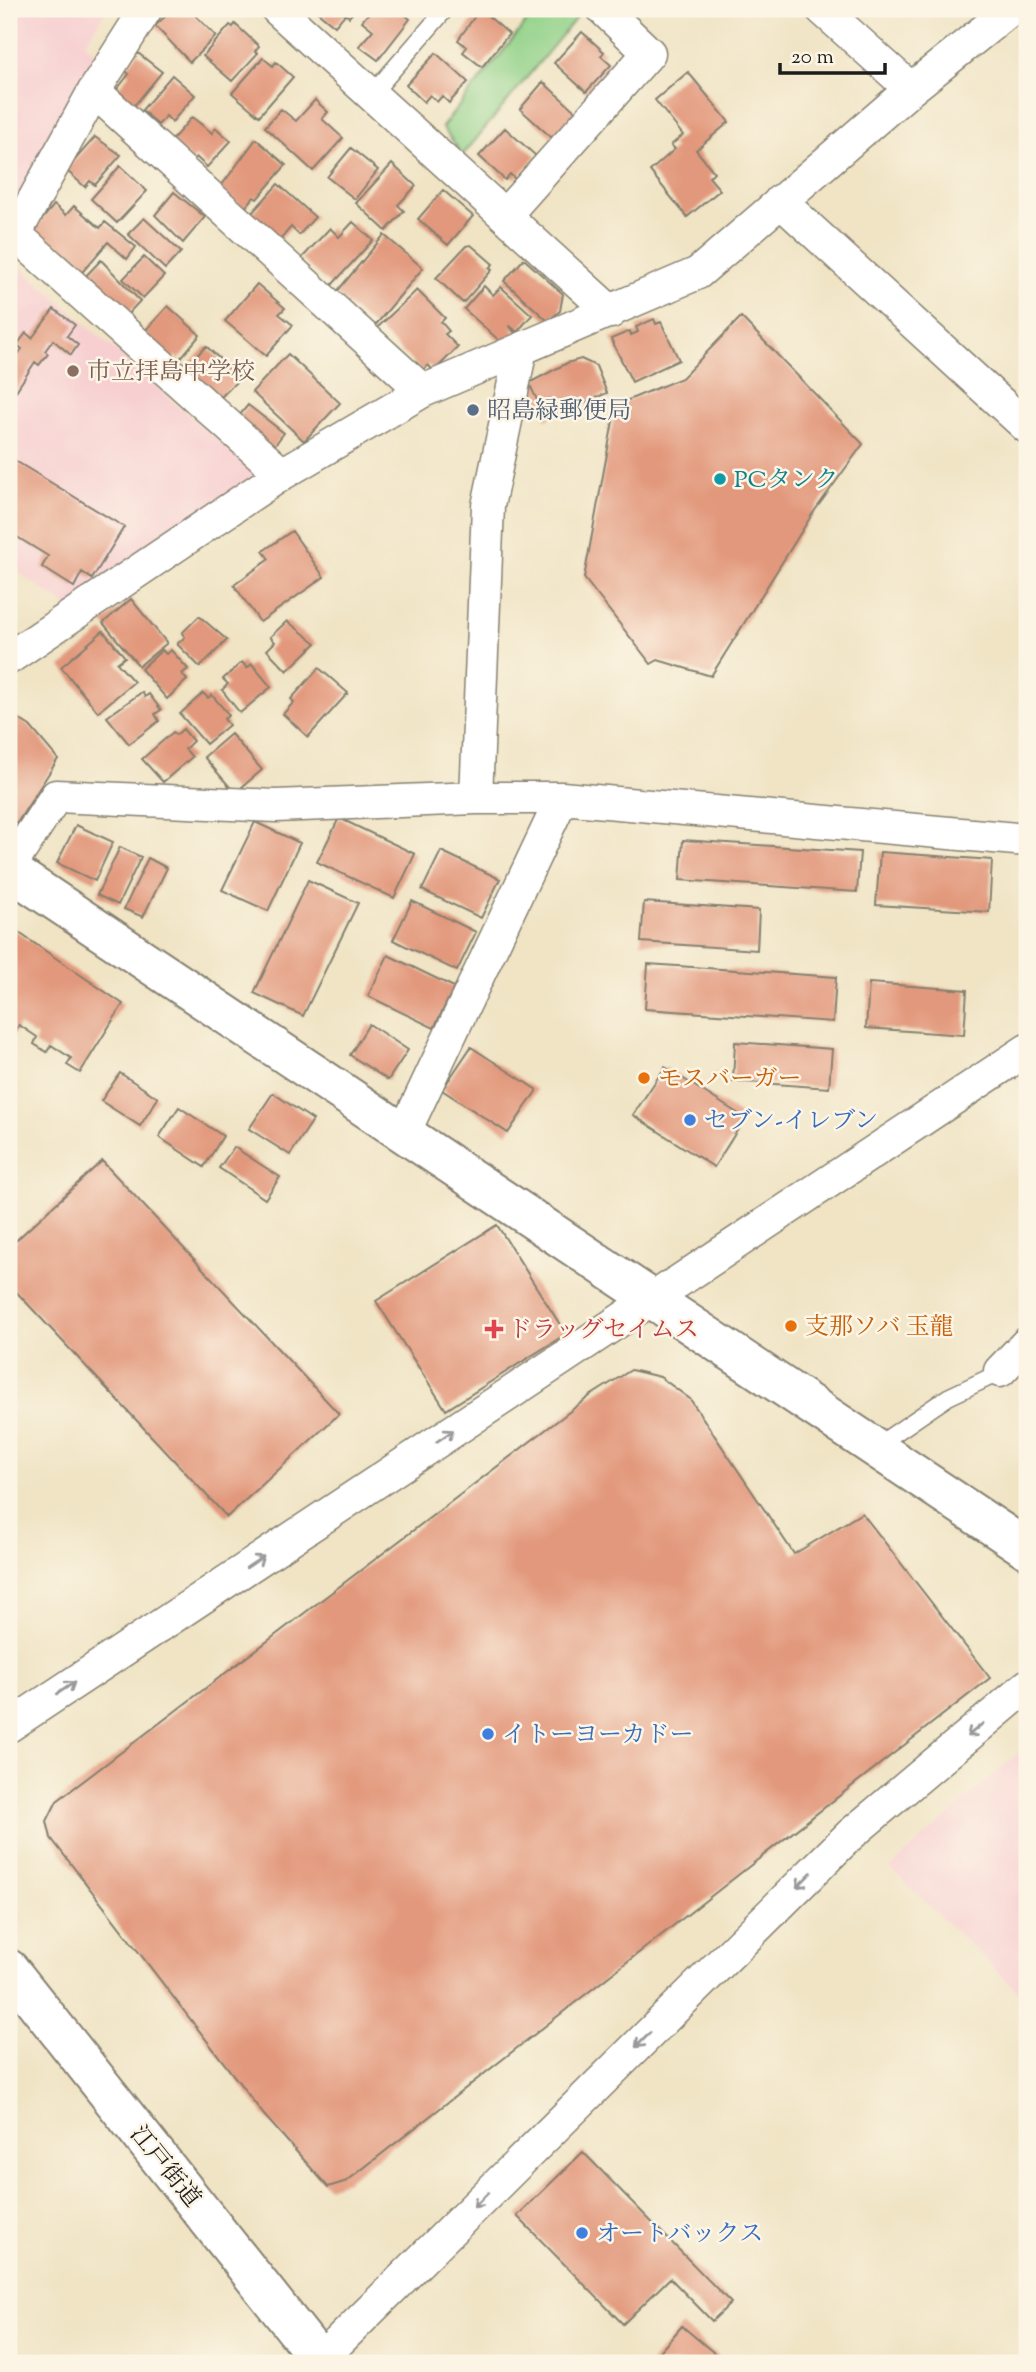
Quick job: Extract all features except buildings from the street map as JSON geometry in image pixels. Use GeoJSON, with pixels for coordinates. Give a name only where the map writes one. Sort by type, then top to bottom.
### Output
{"type":"FeatureCollection","features":[{"type":"Feature","properties":{"kind":"street"},"geometry":{"type":"LineString","coordinates":[[146,9],[94,91],[15,234],[282,474]]}},
{"type":"Feature","properties":{"kind":"street"},"geometry":{"type":"LineString","coordinates":[[277,9],[611,312]]}},
{"type":"Feature","properties":{"kind":"street"},"geometry":{"type":"LineString","coordinates":[[505,215],[649,53],[603,9]]}},
{"type":"Feature","properties":{"kind":"street"},"geometry":{"type":"LineString","coordinates":[[822,9],[911,89]]}},
{"type":"Feature","properties":{"kind":"street"},"geometry":{"type":"LineString","coordinates":[[9,658],[282,474],[423,391],[611,312],[698,272],[911,89],[1011,9]]}},
{"type":"Feature","properties":{"kind":"street"},"geometry":{"type":"LineString","coordinates":[[94,91],[423,391]]}},
{"type":"Feature","properties":{"kind":"street"},"geometry":{"type":"LineString","coordinates":[[780,201],[1027,427]]}},
{"type":"Feature","properties":{"kind":"street"},"geometry":{"type":"LineString","coordinates":[[476,798],[488,506],[522,349]]}},
{"type":"Feature","properties":{"kind":"street"},"geometry":{"type":"LineString","coordinates":[[1027,840],[562,798],[476,798],[276,806],[56,796],[9,869],[1027,1549]]}},
{"type":"Feature","properties":{"kind":"street"},"geometry":{"type":"LineString","coordinates":[[404,1133],[562,798]]}},
{"type":"Feature","properties":{"kind":"street"},"geometry":{"type":"LineString","coordinates":[[9,1726],[1027,1050]]}},
{"type":"Feature","properties":{"kind":"street"},"geometry":{"type":"LineString","coordinates":[[1014,1367],[1027,1343]]}},
{"type":"Feature","properties":{"kind":"street"},"geometry":{"type":"LineString","coordinates":[[321,2361],[850,1835],[1027,1686]]}},
{"type":"Feature","properties":{"kind":"street","name":"江戸街道"},"geometry":{"type":"LineString","coordinates":[[9,1969],[321,2361]]}},
{"type":"Feature","properties":{"kind":"lane"},"geometry":{"type":"LineString","coordinates":[[372,94],[443,11],[440,9]]}},
{"type":"Feature","properties":{"kind":"lane"},"geometry":{"type":"LineString","coordinates":[[875,1447],[948,1397],[1014,1367]]}},
{"type":"Feature","properties":{"kind":"shaded area"},"geometry":{"type":"Polygon","coordinates":[[[9,9],[107,9],[85,43],[110,67],[9,226],[9,9]]]}},
{"type":"Feature","properties":{"kind":"shaded area","name":"市立拝島中学校"},"geometry":{"type":"Polygon","coordinates":[[[9,257],[268,484],[78,614],[9,566],[9,257]]]}},
{"type":"Feature","properties":{"kind":"shaded area"},"geometry":{"type":"Polygon","coordinates":[[[1027,1745],[1027,2000],[890,1868],[1027,1745]]]}},
{"type":"Feature","properties":{"kind":"green space"},"geometry":{"type":"Polygon","coordinates":[[[537,9],[567,9],[577,17],[463,155],[442,127],[537,9]]]}},
{"type":"Feature","properties":{"kind":"place","name":"市立拝島中学校"},"geometry":{"type":"Point","coordinates":[73,371]}},
{"type":"Feature","properties":{"kind":"place","name":"昭島緑郵便局"},"geometry":{"type":"Point","coordinates":[473,410]}},
{"type":"Feature","properties":{"kind":"place","name":"PCタンク"},"geometry":{"type":"Point","coordinates":[720,479]}},
{"type":"Feature","properties":{"kind":"place","name":"モスバーガー"},"geometry":{"type":"Point","coordinates":[644,1078]}},
{"type":"Feature","properties":{"kind":"place","name":"セブン-イレブン"},"geometry":{"type":"Point","coordinates":[690,1120]}},
{"type":"Feature","properties":{"kind":"place","name":"支那ソバ 玉龍"},"geometry":{"type":"Point","coordinates":[791,1326]}},
{"type":"Feature","properties":{"kind":"place","name":"ドラッグセイムス"},"geometry":{"type":"Point","coordinates":[494,1329]}},
{"type":"Feature","properties":{"kind":"place","name":"イトーヨーカドー"},"geometry":{"type":"Point","coordinates":[488,1734]}},
{"type":"Feature","properties":{"kind":"place","name":"オートバックス"},"geometry":{"type":"Point","coordinates":[582,2233]}}]}
